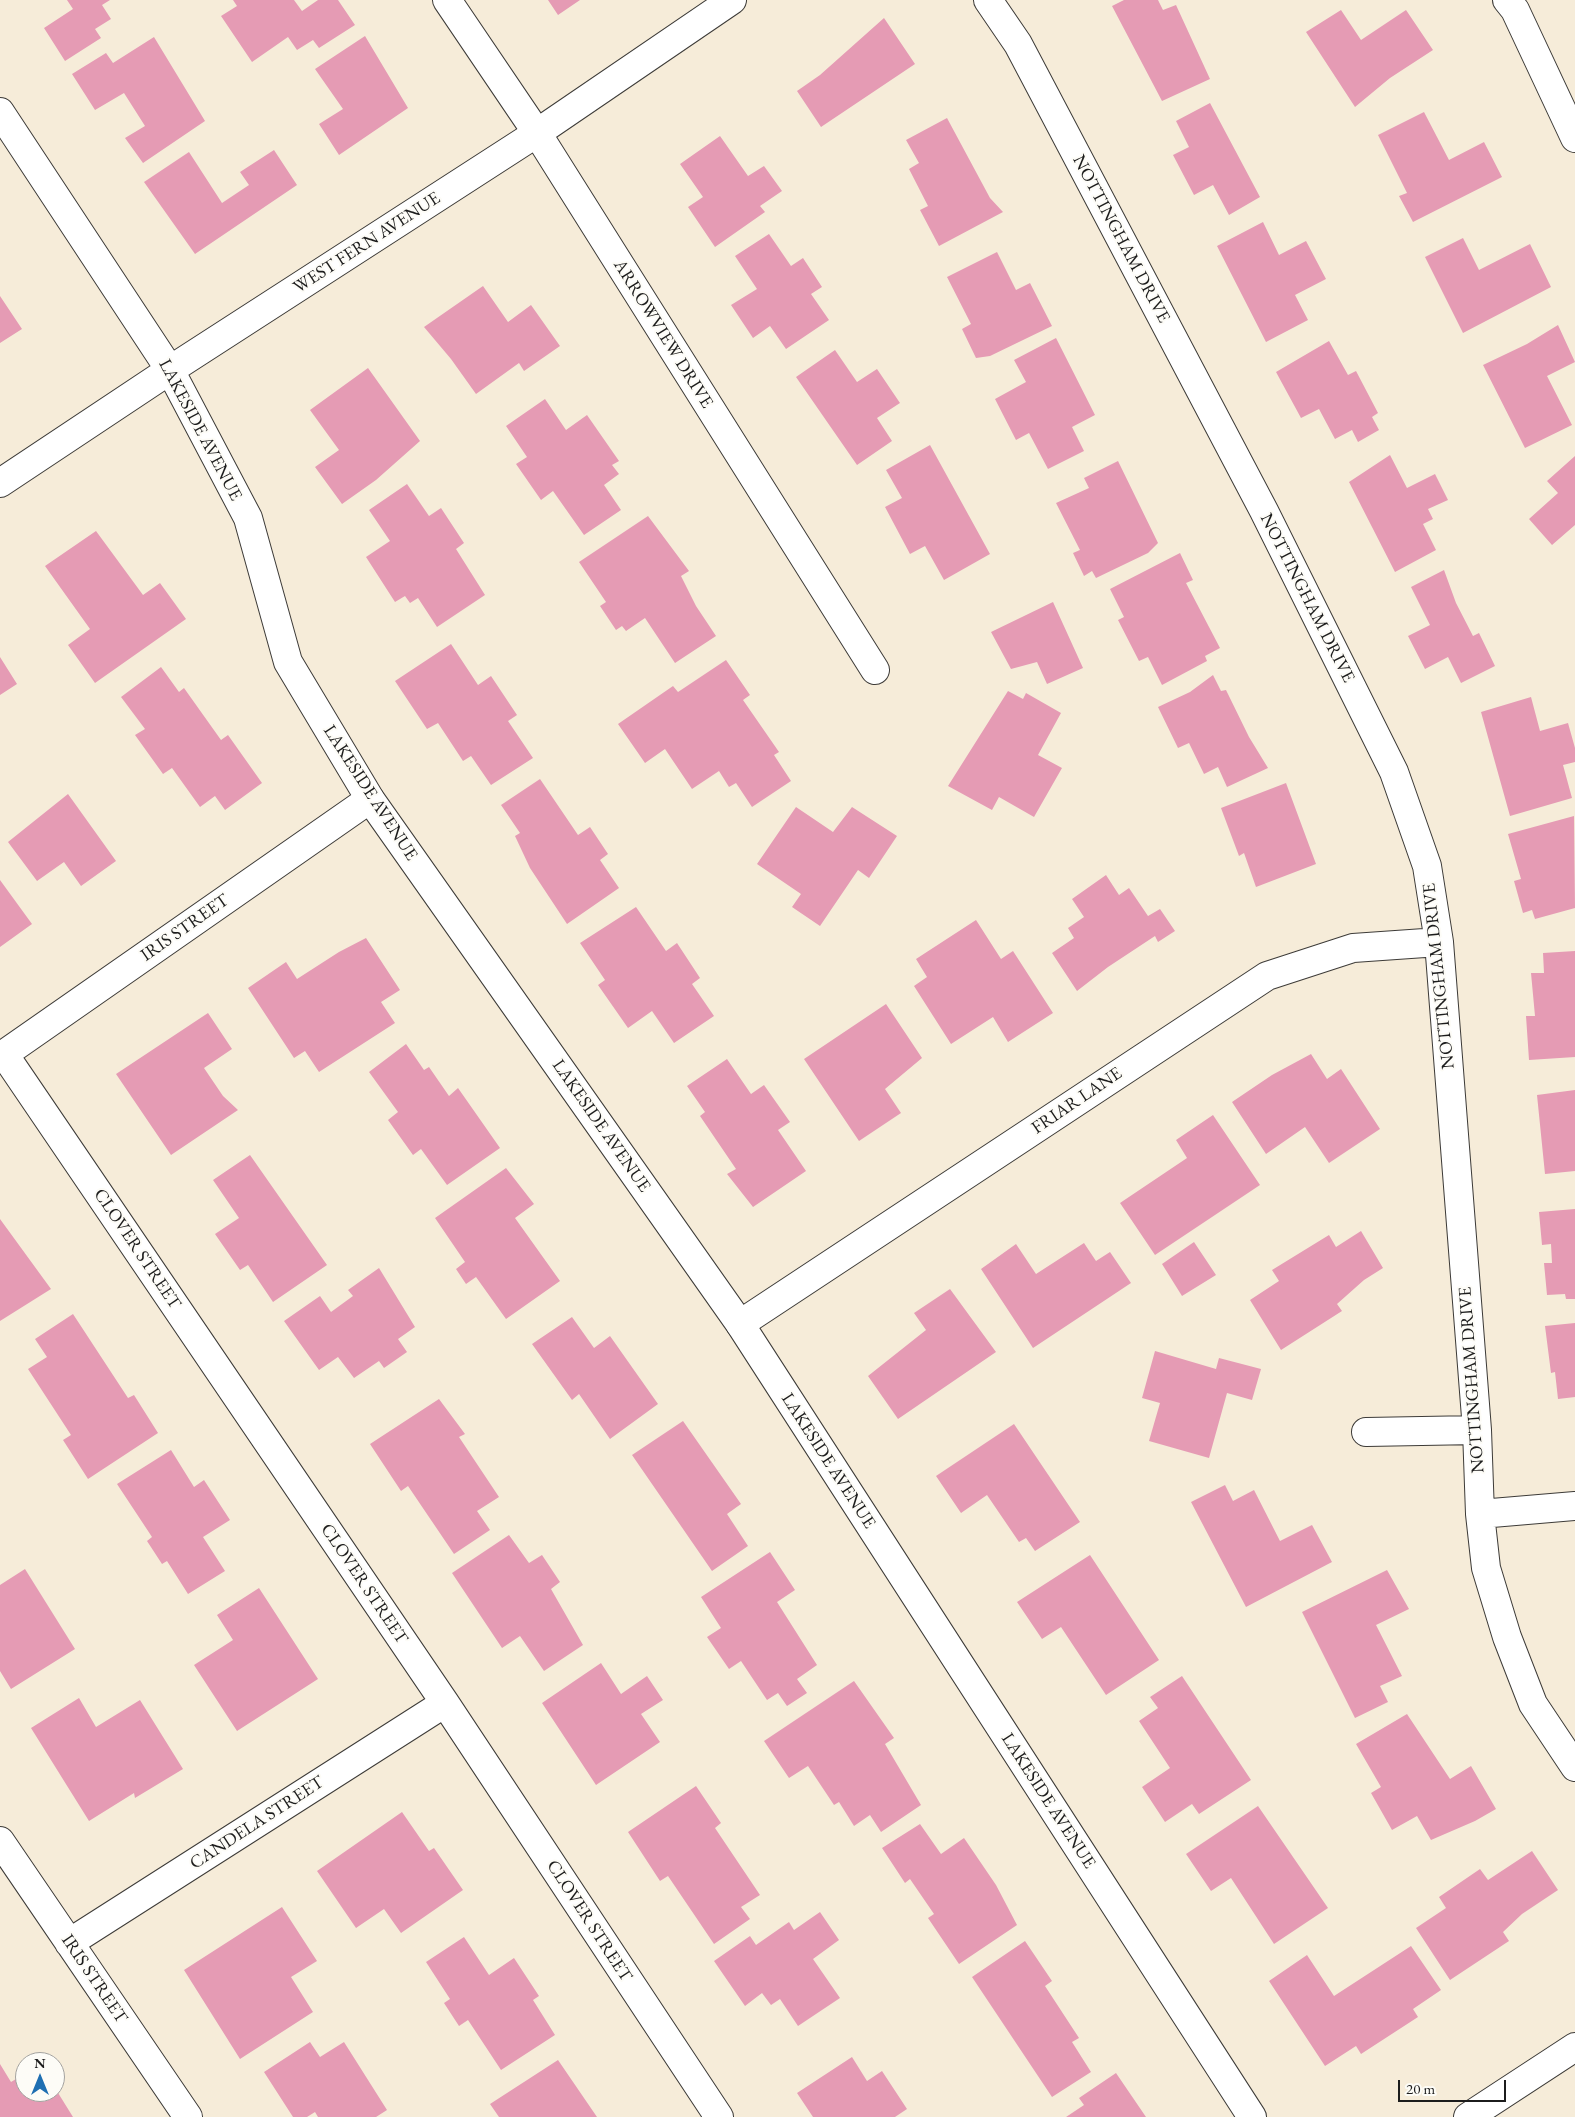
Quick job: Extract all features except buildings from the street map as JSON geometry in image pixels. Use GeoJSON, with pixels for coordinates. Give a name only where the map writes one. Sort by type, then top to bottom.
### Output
{"type":"FeatureCollection","features":[{"type":"Feature","properties":{"kind":"street","name":"ARROWVIEW DRIVE"},"geometry":{"type":"LineString","coordinates":[[447,0],[536,133],[875,670]]}},
{"type":"Feature","properties":{"kind":"street","name":"WEST FERN AVENUE"},"geometry":{"type":"LineString","coordinates":[[0,484],[170,370],[536,133],[732,0]]}},
{"type":"Feature","properties":{"kind":"street","name":"NOTTINGHAM DRIVE"},"geometry":{"type":"LineString","coordinates":[[988,0],[1018,44],[1264,512],[1394,772],[1427,866],[1439,942],[1477,1430],[1480,1514],[1486,1568],[1507,1637],[1533,1704],[1575,1767]]}},
{"type":"Feature","properties":{"kind":"street"},"geometry":{"type":"LineString","coordinates":[[1508,0],[1515,10],[1575,138]]}},
{"type":"Feature","properties":{"kind":"street","name":"LAKESIDE AVENUE"},"geometry":{"type":"LineString","coordinates":[[0,112],[170,370],[248,518],[288,662],[370,799],[740,1324],[1252,2117]]}},
{"type":"Feature","properties":{"kind":"street","name":"IRIS STREET"},"geometry":{"type":"LineString","coordinates":[[2,1056],[370,799]]}},
{"type":"Feature","properties":{"kind":"street","name":"FRIAR LANE"},"geometry":{"type":"LineString","coordinates":[[740,1324],[1266,976],[1352,948],[1439,942]]}},
{"type":"Feature","properties":{"kind":"street","name":"CLOVER STREET"},"geometry":{"type":"LineString","coordinates":[[2,1056],[445,1702],[719,2117]]}},
{"type":"Feature","properties":{"kind":"street"},"geometry":{"type":"LineString","coordinates":[[1366,1432],[1477,1430]]}},
{"type":"Feature","properties":{"kind":"street"},"geometry":{"type":"LineString","coordinates":[[1480,1514],[1575,1506]]}},
{"type":"Feature","properties":{"kind":"street","name":"CANDELA STREET"},"geometry":{"type":"LineString","coordinates":[[69,1943],[445,1702]]}},
{"type":"Feature","properties":{"kind":"street","name":"IRIS STREET"},"geometry":{"type":"LineString","coordinates":[[0,1841],[188,2117]]}},
{"type":"Feature","properties":{"kind":"street"},"geometry":{"type":"LineString","coordinates":[[1468,2117],[1575,2047]]}}]}
